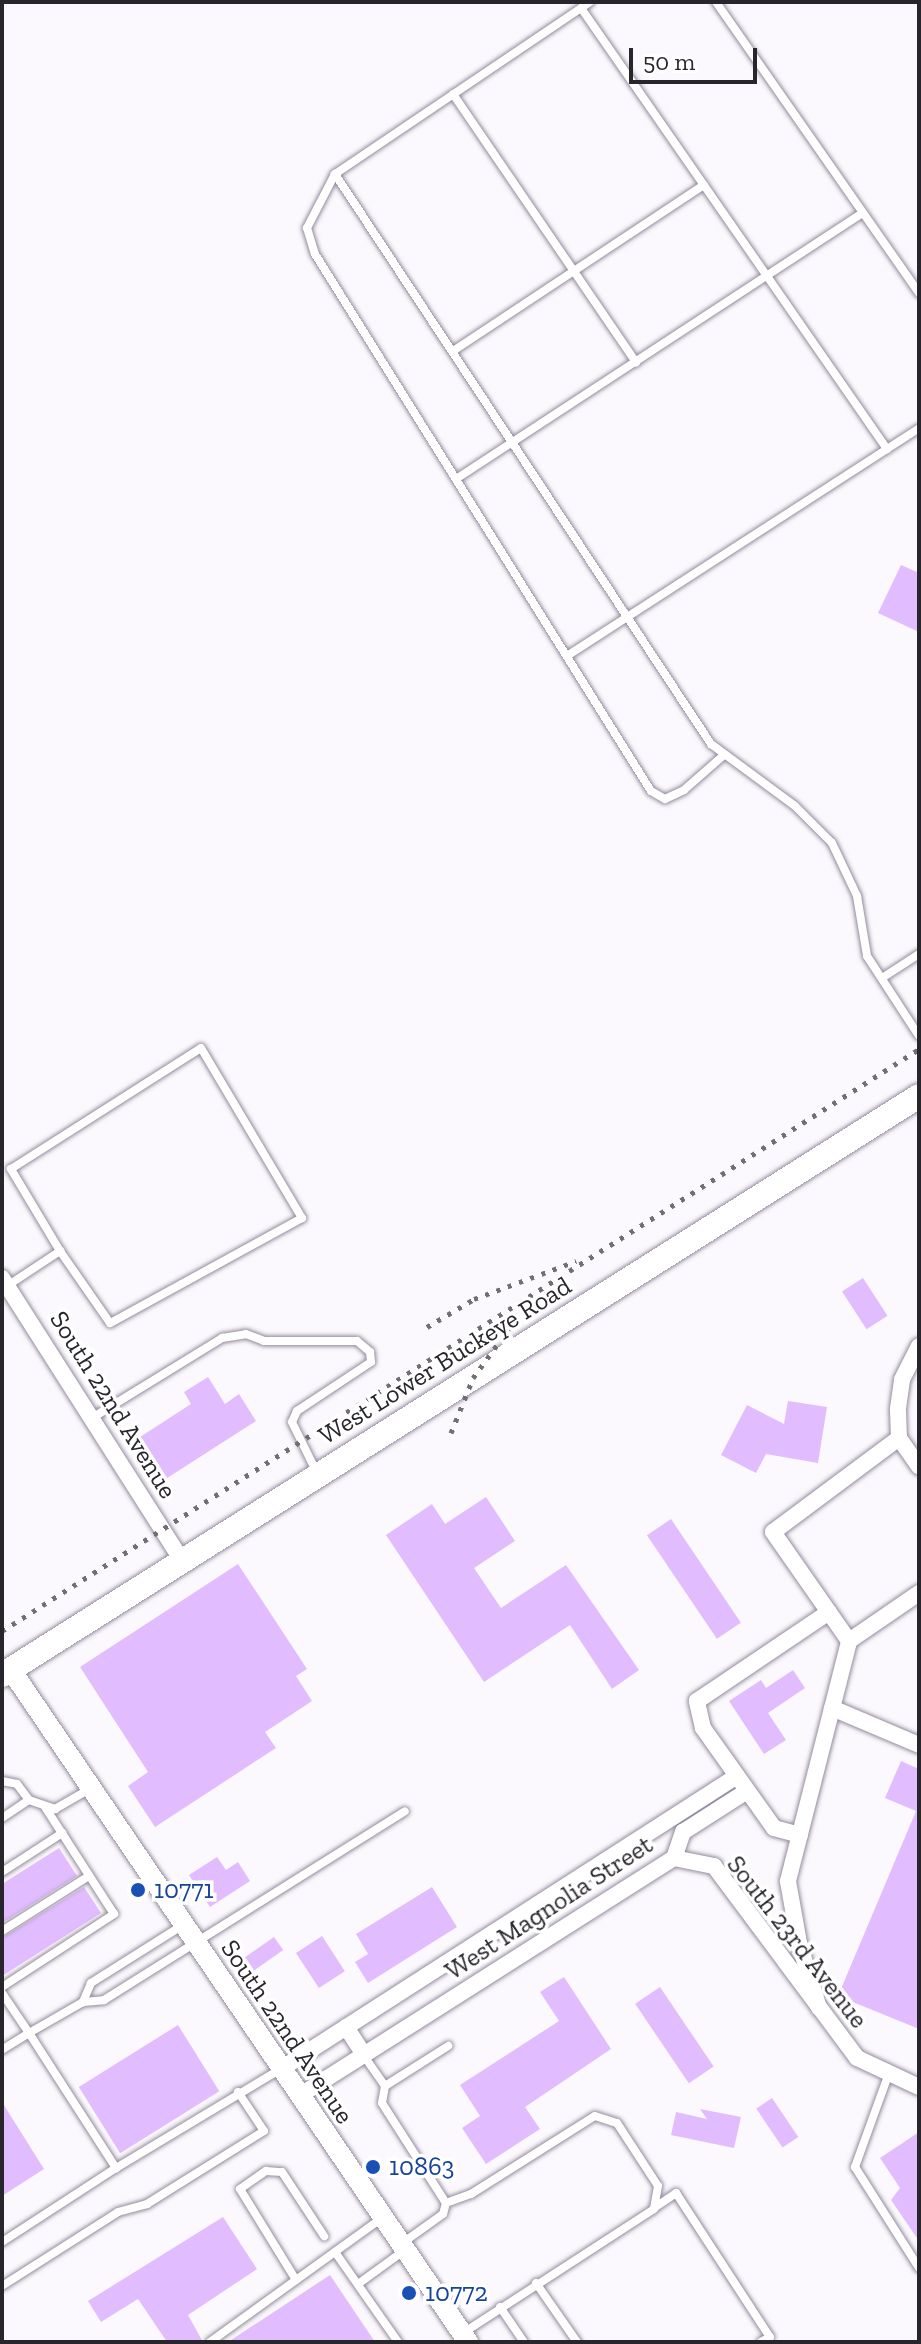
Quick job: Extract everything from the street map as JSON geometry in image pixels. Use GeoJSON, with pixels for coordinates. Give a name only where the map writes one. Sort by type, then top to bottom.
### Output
{"type":"FeatureCollection","features":[{"type":"Feature","properties":{"kind":"main road","name":"West Lower Buckeye Road"},"geometry":{"type":"LineString","coordinates":[[7,1672],[317,1473],[919,1096]]}},
{"type":"Feature","properties":{"kind":"street","name":"South 22nd Avenue"},"geometry":{"type":"LineString","coordinates":[[5,1282],[181,1559]]}},
{"type":"Feature","properties":{"kind":"street"},"geometry":{"type":"LineString","coordinates":[[919,1346],[902,1380],[899,1438],[919,1467]]}},
{"type":"Feature","properties":{"kind":"street"},"geometry":{"type":"LineString","coordinates":[[849,1641],[773,1532],[899,1438]]}},
{"type":"Feature","properties":{"kind":"street"},"geometry":{"type":"LineString","coordinates":[[819,2008],[799,1943],[788,1881],[849,1641],[919,1593]]}},
{"type":"Feature","properties":{"kind":"street"},"geometry":{"type":"LineString","coordinates":[[800,1835],[774,1828],[703,1728],[697,1701],[829,1612]]}},
{"type":"Feature","properties":{"kind":"street","name":"South 22nd Avenue"},"geometry":{"type":"LineString","coordinates":[[7,1672],[92,1787],[465,2338]]}},
{"type":"Feature","properties":{"kind":"street"},"geometry":{"type":"LineString","coordinates":[[832,1708],[919,1745]]}},
{"type":"Feature","properties":{"kind":"street","name":"West Magnolia Street"},"geometry":{"type":"LineString","coordinates":[[281,2069],[737,1776]]}},
{"type":"Feature","properties":{"kind":"street","name":"West Magnolia Street"},"geometry":{"type":"LineString","coordinates":[[299,2096],[674,1858],[683,1832],[747,1791]]}},
{"type":"Feature","properties":{"kind":"street","name":"South 23rd Avenue"},"geometry":{"type":"LineString","coordinates":[[674,1858],[714,1866],[857,2058],[919,2087]]}},
{"type":"Feature","properties":{"kind":"street"},"geometry":{"type":"LineString","coordinates":[[346,2027],[364,2055]]}},
{"type":"Feature","properties":{"kind":"lane"},"geometry":{"type":"LineString","coordinates":[[590,2],[335,174],[307,228],[315,254],[651,791],[665,799],[724,755]]}},
{"type":"Feature","properties":{"kind":"lane"},"geometry":{"type":"LineString","coordinates":[[716,2],[919,293]]}},
{"type":"Feature","properties":{"kind":"lane"},"geometry":{"type":"LineString","coordinates":[[581,8],[887,449]]}},
{"type":"Feature","properties":{"kind":"lane"},"geometry":{"type":"LineString","coordinates":[[453,94],[636,362]]}},
{"type":"Feature","properties":{"kind":"lane"},"geometry":{"type":"LineString","coordinates":[[335,174],[711,744],[795,806],[832,843],[857,896],[867,956],[919,1036]]}},
{"type":"Feature","properties":{"kind":"lane"},"geometry":{"type":"LineString","coordinates":[[453,351],[704,185]]}},
{"type":"Feature","properties":{"kind":"lane"},"geometry":{"type":"LineString","coordinates":[[456,479],[863,213]]}},
{"type":"Feature","properties":{"kind":"lane"},"geometry":{"type":"LineString","coordinates":[[567,656],[919,428]]}},
{"type":"Feature","properties":{"kind":"lane"},"geometry":{"type":"LineString","coordinates":[[882,978],[919,954]]}},
{"type":"Feature","properties":{"kind":"lane"},"geometry":{"type":"LineString","coordinates":[[199,1046],[302,1218],[110,1323],[60,1251],[11,1169],[199,1046]]}},
{"type":"Feature","properties":{"kind":"lane"},"geometry":{"type":"LineString","coordinates":[[5,1282],[60,1251]]}},
{"type":"Feature","properties":{"kind":"lane"},"geometry":{"type":"LineString","coordinates":[[91,1418],[222,1338],[246,1334],[264,1341],[357,1341],[370,1352],[371,1362],[297,1411],[292,1422],[317,1473]]}},
{"type":"Feature","properties":{"kind":"lane"},"geometry":{"type":"LineString","coordinates":[[2,1781],[17,1784],[29,1800],[45,1807],[61,1807],[92,1787]]}},
{"type":"Feature","properties":{"kind":"lane"},"geometry":{"type":"LineString","coordinates":[[2,1818],[29,1800]]}},
{"type":"Feature","properties":{"kind":"lane"},"geometry":{"type":"LineString","coordinates":[[45,1807],[114,1914],[2,1990],[116,2168]]}},
{"type":"Feature","properties":{"kind":"lane"},"geometry":{"type":"LineString","coordinates":[[2,2050],[83,2002],[104,2000],[405,1811]]}},
{"type":"Feature","properties":{"kind":"lane"},"geometry":{"type":"LineString","coordinates":[[2,1872],[62,1833]]}},
{"type":"Feature","properties":{"kind":"lane"},"geometry":{"type":"LineString","coordinates":[[2,1931],[89,1876]]}},
{"type":"Feature","properties":{"kind":"lane"},"geometry":{"type":"LineString","coordinates":[[83,2002],[91,1983],[184,1925]]}},
{"type":"Feature","properties":{"kind":"lane"},"geometry":{"type":"LineString","coordinates":[[385,2086],[448,2046]]}},
{"type":"Feature","properties":{"kind":"lane"},"geometry":{"type":"LineString","coordinates":[[358,2284],[443,2214],[446,2203],[382,2103],[385,2086],[364,2055]]}},
{"type":"Feature","properties":{"kind":"lane"},"geometry":{"type":"LineString","coordinates":[[2,2242],[238,2092],[281,2069]]}},
{"type":"Feature","properties":{"kind":"lane"},"geometry":{"type":"LineString","coordinates":[[889,2073],[855,2167],[919,2268]]}},
{"type":"Feature","properties":{"kind":"lane"},"geometry":{"type":"LineString","coordinates":[[2,2286],[118,2212],[147,2204],[264,2131],[238,2092]]}},
{"type":"Feature","properties":{"kind":"lane"},"geometry":{"type":"LineString","coordinates":[[446,2203],[471,2194],[595,2116],[606,2116],[617,2123],[658,2186],[654,2209]]}},
{"type":"Feature","properties":{"kind":"lane"},"geometry":{"type":"LineString","coordinates":[[296,2280],[240,2189],[266,2171],[282,2172],[324,2236]]}},
{"type":"Feature","properties":{"kind":"lane"},"geometry":{"type":"LineString","coordinates":[[465,2338],[500,2307],[676,2193],[770,2337],[761,2342]]}},
{"type":"Feature","properties":{"kind":"lane"},"geometry":{"type":"LineString","coordinates":[[210,2342],[382,2217]]}},
{"type":"Feature","properties":{"kind":"lane"},"geometry":{"type":"LineString","coordinates":[[335,2252],[398,2342]]}},
{"type":"Feature","properties":{"kind":"lane"},"geometry":{"type":"LineString","coordinates":[[536,2283],[577,2342]]}},
{"type":"Feature","properties":{"kind":"lane"},"geometry":{"type":"LineString","coordinates":[[500,2307],[524,2342]]}},
{"type":"Feature","properties":{"kind":"building"},"geometry":{"type":"Polygon","coordinates":[[[901,565],[919,573],[919,632],[878,613],[901,565]]]}},
{"type":"Feature","properties":{"kind":"building"},"geometry":{"type":"Polygon","coordinates":[[[863,1278],[888,1316],[867,1329],[842,1292],[863,1278]]]}},
{"type":"Feature","properties":{"kind":"building"},"geometry":{"type":"Polygon","coordinates":[[[208,1377],[225,1404],[239,1394],[256,1421],[164,1480],[137,1439],[191,1404],[184,1392],[208,1377]]]}},
{"type":"Feature","properties":{"kind":"building"},"geometry":{"type":"Polygon","coordinates":[[[788,1401],[827,1407],[818,1463],[766,1454],[756,1473],[721,1455],[747,1405],[784,1424],[788,1401]]]}},
{"type":"Feature","properties":{"kind":"building"},"geometry":{"type":"Polygon","coordinates":[[[486,1497],[515,1541],[474,1568],[501,1608],[566,1565],[639,1670],[612,1689],[570,1625],[484,1682],[386,1535],[432,1504],[445,1524],[486,1497]]]}},
{"type":"Feature","properties":{"kind":"building"},"geometry":{"type":"Polygon","coordinates":[[[671,1519],[741,1623],[717,1639],[647,1535],[671,1519]]]}},
{"type":"Feature","properties":{"kind":"building"},"geometry":{"type":"Polygon","coordinates":[[[238,1564],[307,1669],[296,1676],[312,1701],[265,1732],[276,1748],[155,1827],[128,1786],[148,1772],[80,1667],[238,1564]]]}},
{"type":"Feature","properties":{"kind":"building"},"geometry":{"type":"Polygon","coordinates":[[[793,1670],[805,1688],[768,1713],[786,1740],[764,1754],[729,1701],[761,1680],[766,1688],[793,1670]]]}},
{"type":"Feature","properties":{"kind":"building"},"geometry":{"type":"Polygon","coordinates":[[[901,1761],[919,1769],[919,2029],[838,1996],[916,1811],[885,1798],[901,1761]]]}},
{"type":"Feature","properties":{"kind":"building"},"geometry":{"type":"Polygon","coordinates":[[[59,1848],[77,1876],[2,1923],[2,1884],[59,1848]]]}},
{"type":"Feature","properties":{"kind":"building"},"geometry":{"type":"Polygon","coordinates":[[[217,1857],[226,1870],[238,1862],[250,1881],[210,1907],[189,1875],[217,1857]]]}},
{"type":"Feature","properties":{"kind":"building"},"geometry":{"type":"Polygon","coordinates":[[[84,1887],[101,1913],[2,1976],[2,1938],[84,1887]]]}},
{"type":"Feature","properties":{"kind":"building"},"geometry":{"type":"Polygon","coordinates":[[[432,1887],[457,1927],[368,1983],[355,1962],[368,1954],[356,1934],[432,1887]]]}},
{"type":"Feature","properties":{"kind":"building"},"geometry":{"type":"Polygon","coordinates":[[[322,1936],[345,1971],[319,1988],[296,1953],[322,1936]]]}},
{"type":"Feature","properties":{"kind":"building"},"geometry":{"type":"Polygon","coordinates":[[[274,1937],[283,1950],[249,1974],[240,1961],[274,1937]]]}},
{"type":"Feature","properties":{"kind":"building"},"geometry":{"type":"Polygon","coordinates":[[[564,1977],[611,2049],[525,2107],[540,2129],[486,2164],[462,2128],[480,2116],[460,2085],[559,2021],[540,1992],[564,1977]]]}},
{"type":"Feature","properties":{"kind":"building"},"geometry":{"type":"Polygon","coordinates":[[[660,1987],[714,2067],[689,2083],[635,2004],[660,1987]]]}},
{"type":"Feature","properties":{"kind":"building"},"geometry":{"type":"Polygon","coordinates":[[[178,2025],[219,2091],[120,2153],[79,2087],[178,2025]]]}},
{"type":"Feature","properties":{"kind":"building"},"geometry":{"type":"Polygon","coordinates":[[[772,2098],[798,2137],[783,2148],[756,2109],[772,2098]]]}},
{"type":"Feature","properties":{"kind":"building"},"geometry":{"type":"Polygon","coordinates":[[[2,2102],[44,2169],[2,2196],[2,2102]]]}},
{"type":"Feature","properties":{"kind":"building"},"geometry":{"type":"Polygon","coordinates":[[[700,2109],[741,2117],[734,2148],[671,2135],[676,2112],[707,2119],[700,2109]]]}},
{"type":"Feature","properties":{"kind":"building"},"geometry":{"type":"Polygon","coordinates":[[[919,2132],[919,2241],[891,2200],[900,2188],[880,2158],[919,2132]]]}},
{"type":"Feature","properties":{"kind":"building"},"geometry":{"type":"Polygon","coordinates":[[[223,2217],[257,2269],[188,2315],[203,2342],[167,2342],[138,2299],[101,2322],[88,2301],[223,2217]]]}},
{"type":"Feature","properties":{"kind":"building"},"geometry":{"type":"Polygon","coordinates":[[[330,2275],[375,2342],[228,2342],[330,2275]]]}},
{"type":"Feature","properties":{"kind":"railway"},"geometry":{"type":"LineString","coordinates":[[2,1631],[919,1049]]}},
{"type":"Feature","properties":{"kind":"railway"},"geometry":{"type":"LineString","coordinates":[[427,1327],[474,1299],[576,1261]]}},
{"type":"Feature","properties":{"kind":"railway"},"geometry":{"type":"LineString","coordinates":[[451,1433],[473,1378],[521,1312]]}},
{"type":"Feature","properties":{"kind":"place","name":"10771"},"geometry":{"type":"Point","coordinates":[138,1890]}},
{"type":"Feature","properties":{"kind":"place","name":"10863"},"geometry":{"type":"Point","coordinates":[373,2167]}},
{"type":"Feature","properties":{"kind":"place","name":"10772"},"geometry":{"type":"Point","coordinates":[409,2293]}}]}
